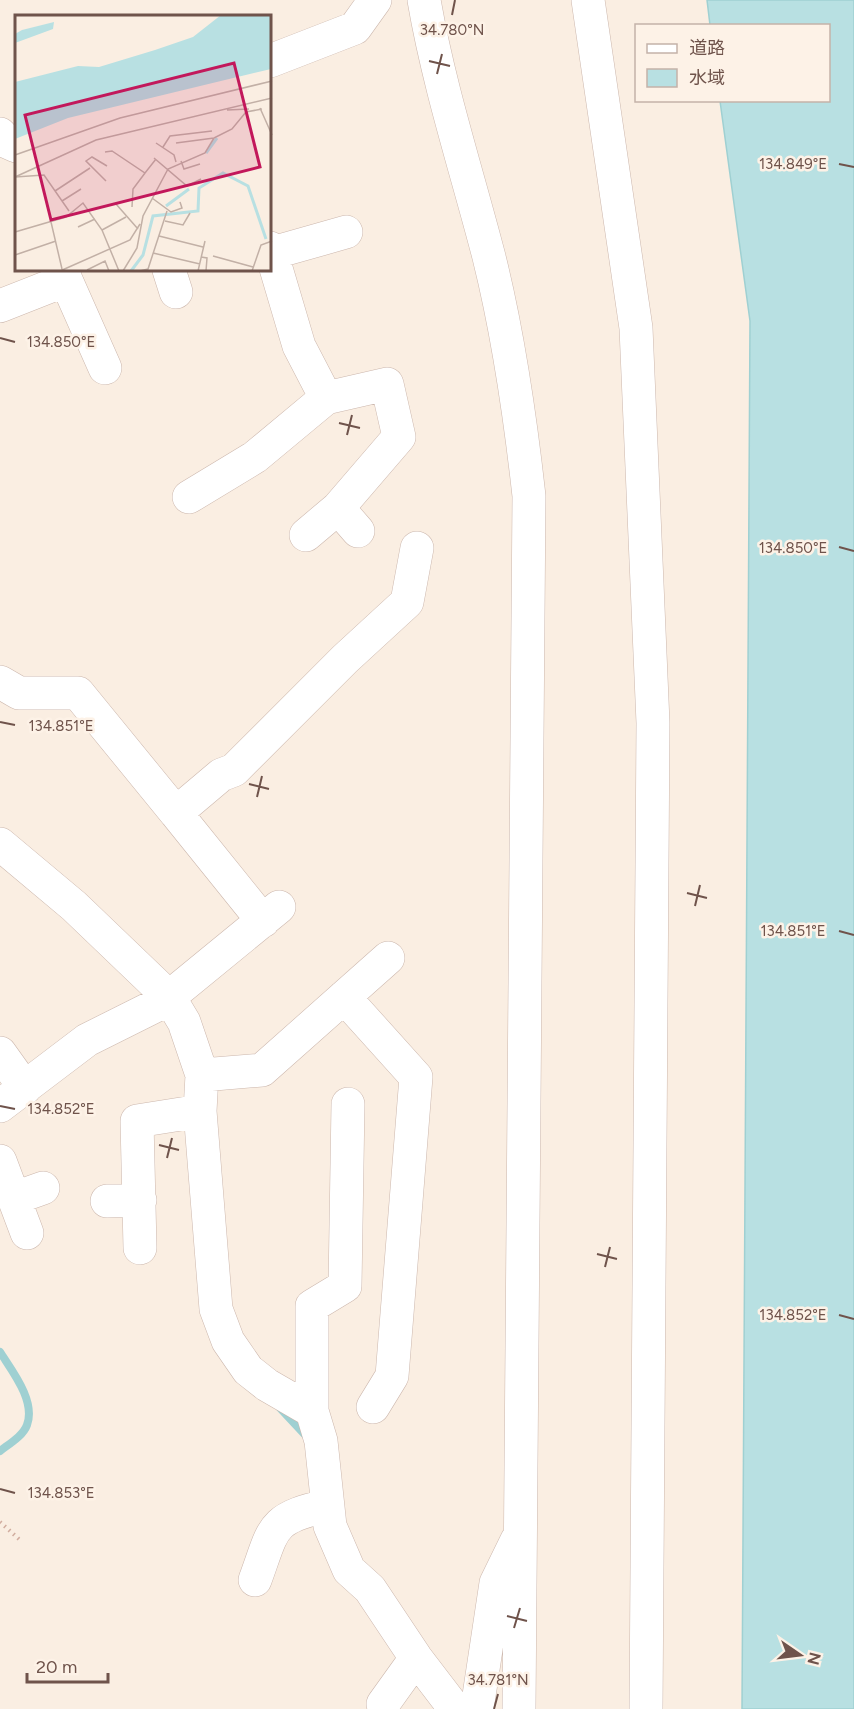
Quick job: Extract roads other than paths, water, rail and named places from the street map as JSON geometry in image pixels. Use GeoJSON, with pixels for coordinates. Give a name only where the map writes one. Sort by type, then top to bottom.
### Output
{"type":"FeatureCollection","features":[{"type":"Feature","properties":{"kind":"street"},"geometry":{"type":"LineString","coordinates":[[272,60],[355,28],[375,0]]}},
{"type":"Feature","properties":{"kind":"street"},"geometry":{"type":"LineString","coordinates":[[424,0],[449,110],[489,259],[517,383],[529,496],[519,1709]]}},
{"type":"Feature","properties":{"kind":"street"},"geometry":{"type":"LineString","coordinates":[[588,0],[636,328],[653,723],[646,1709]]}},
{"type":"Feature","properties":{"kind":"street"},"geometry":{"type":"LineString","coordinates":[[0,134],[7,142],[15,146]]}},
{"type":"Feature","properties":{"kind":"street"},"geometry":{"type":"LineString","coordinates":[[272,250],[346,232]]}},
{"type":"Feature","properties":{"kind":"street"},"geometry":{"type":"LineString","coordinates":[[272,253],[299,346],[326,398]]}},
{"type":"Feature","properties":{"kind":"street"},"geometry":{"type":"LineString","coordinates":[[0,306],[64,275],[105,368]]}},
{"type":"Feature","properties":{"kind":"street"},"geometry":{"type":"LineString","coordinates":[[189,497],[261,467],[326,398],[387,384],[399,437],[348,520],[306,534]]}},
{"type":"Feature","properties":{"kind":"street"},"geometry":{"type":"LineString","coordinates":[[176,813],[221,775],[234,770],[275,717],[338,652],[407,602],[417,548]]}},
{"type":"Feature","properties":{"kind":"street"},"geometry":{"type":"LineString","coordinates":[[0,682],[19,693],[78,693],[90,729],[176,813],[271,914],[169,997],[87,1040],[12,1097],[0,1053]]}},
{"type":"Feature","properties":{"kind":"street"},"geometry":{"type":"LineString","coordinates":[[0,844],[74,906],[169,997],[184,1022],[202,1075],[200,1111],[216,1309],[228,1341],[248,1370],[267,1385],[312,1411]]}},
{"type":"Feature","properties":{"kind":"street"},"geometry":{"type":"LineString","coordinates":[[202,1075],[262,1070],[388,958]]}},
{"type":"Feature","properties":{"kind":"street"},"geometry":{"type":"LineString","coordinates":[[345,997],[416,1077],[404,1377],[373,1407]]}},
{"type":"Feature","properties":{"kind":"street"},"geometry":{"type":"LineString","coordinates":[[348,1104],[338,1204],[345,1286],[312,1306],[312,1411],[321,1441],[330,1526],[349,1570],[370,1589],[416,1658],[455,1709]]}},
{"type":"Feature","properties":{"kind":"street"},"geometry":{"type":"LineString","coordinates":[[140,1248],[137,1121],[200,1111]]}},
{"type":"Feature","properties":{"kind":"street"},"geometry":{"type":"LineString","coordinates":[[0,1161],[29,1193],[27,1233]]}},
{"type":"Feature","properties":{"kind":"street"},"geometry":{"type":"LineString","coordinates":[[107,1201],[140,1200]]}},
{"type":"Feature","properties":{"kind":"street"},"geometry":{"type":"LineString","coordinates":[[255,1580],[276,1525],[300,1512],[327,1506]]}},
{"type":"Feature","properties":{"kind":"street"},"geometry":{"type":"LineString","coordinates":[[477,1709],[496,1583],[521,1532]]}},
{"type":"Feature","properties":{"kind":"street"},"geometry":{"type":"LineString","coordinates":[[383,1704],[416,1658]]}},
{"type":"Feature","properties":{"kind":"water"},"geometry":{"type":"Polygon","coordinates":[[[707,0],[854,0],[854,1709],[742,1709],[750,321],[720,102],[830,102],[830,24],[710,24],[707,0]]]}},
{"type":"Feature","properties":{"kind":"waterway"},"geometry":{"type":"LineString","coordinates":[[0,1352],[26,1396],[29,1416],[22,1433],[0,1451]]}},
{"type":"Feature","properties":{"kind":"waterway"},"geometry":{"type":"LineString","coordinates":[[280,1408],[308,1438]]}}]}
